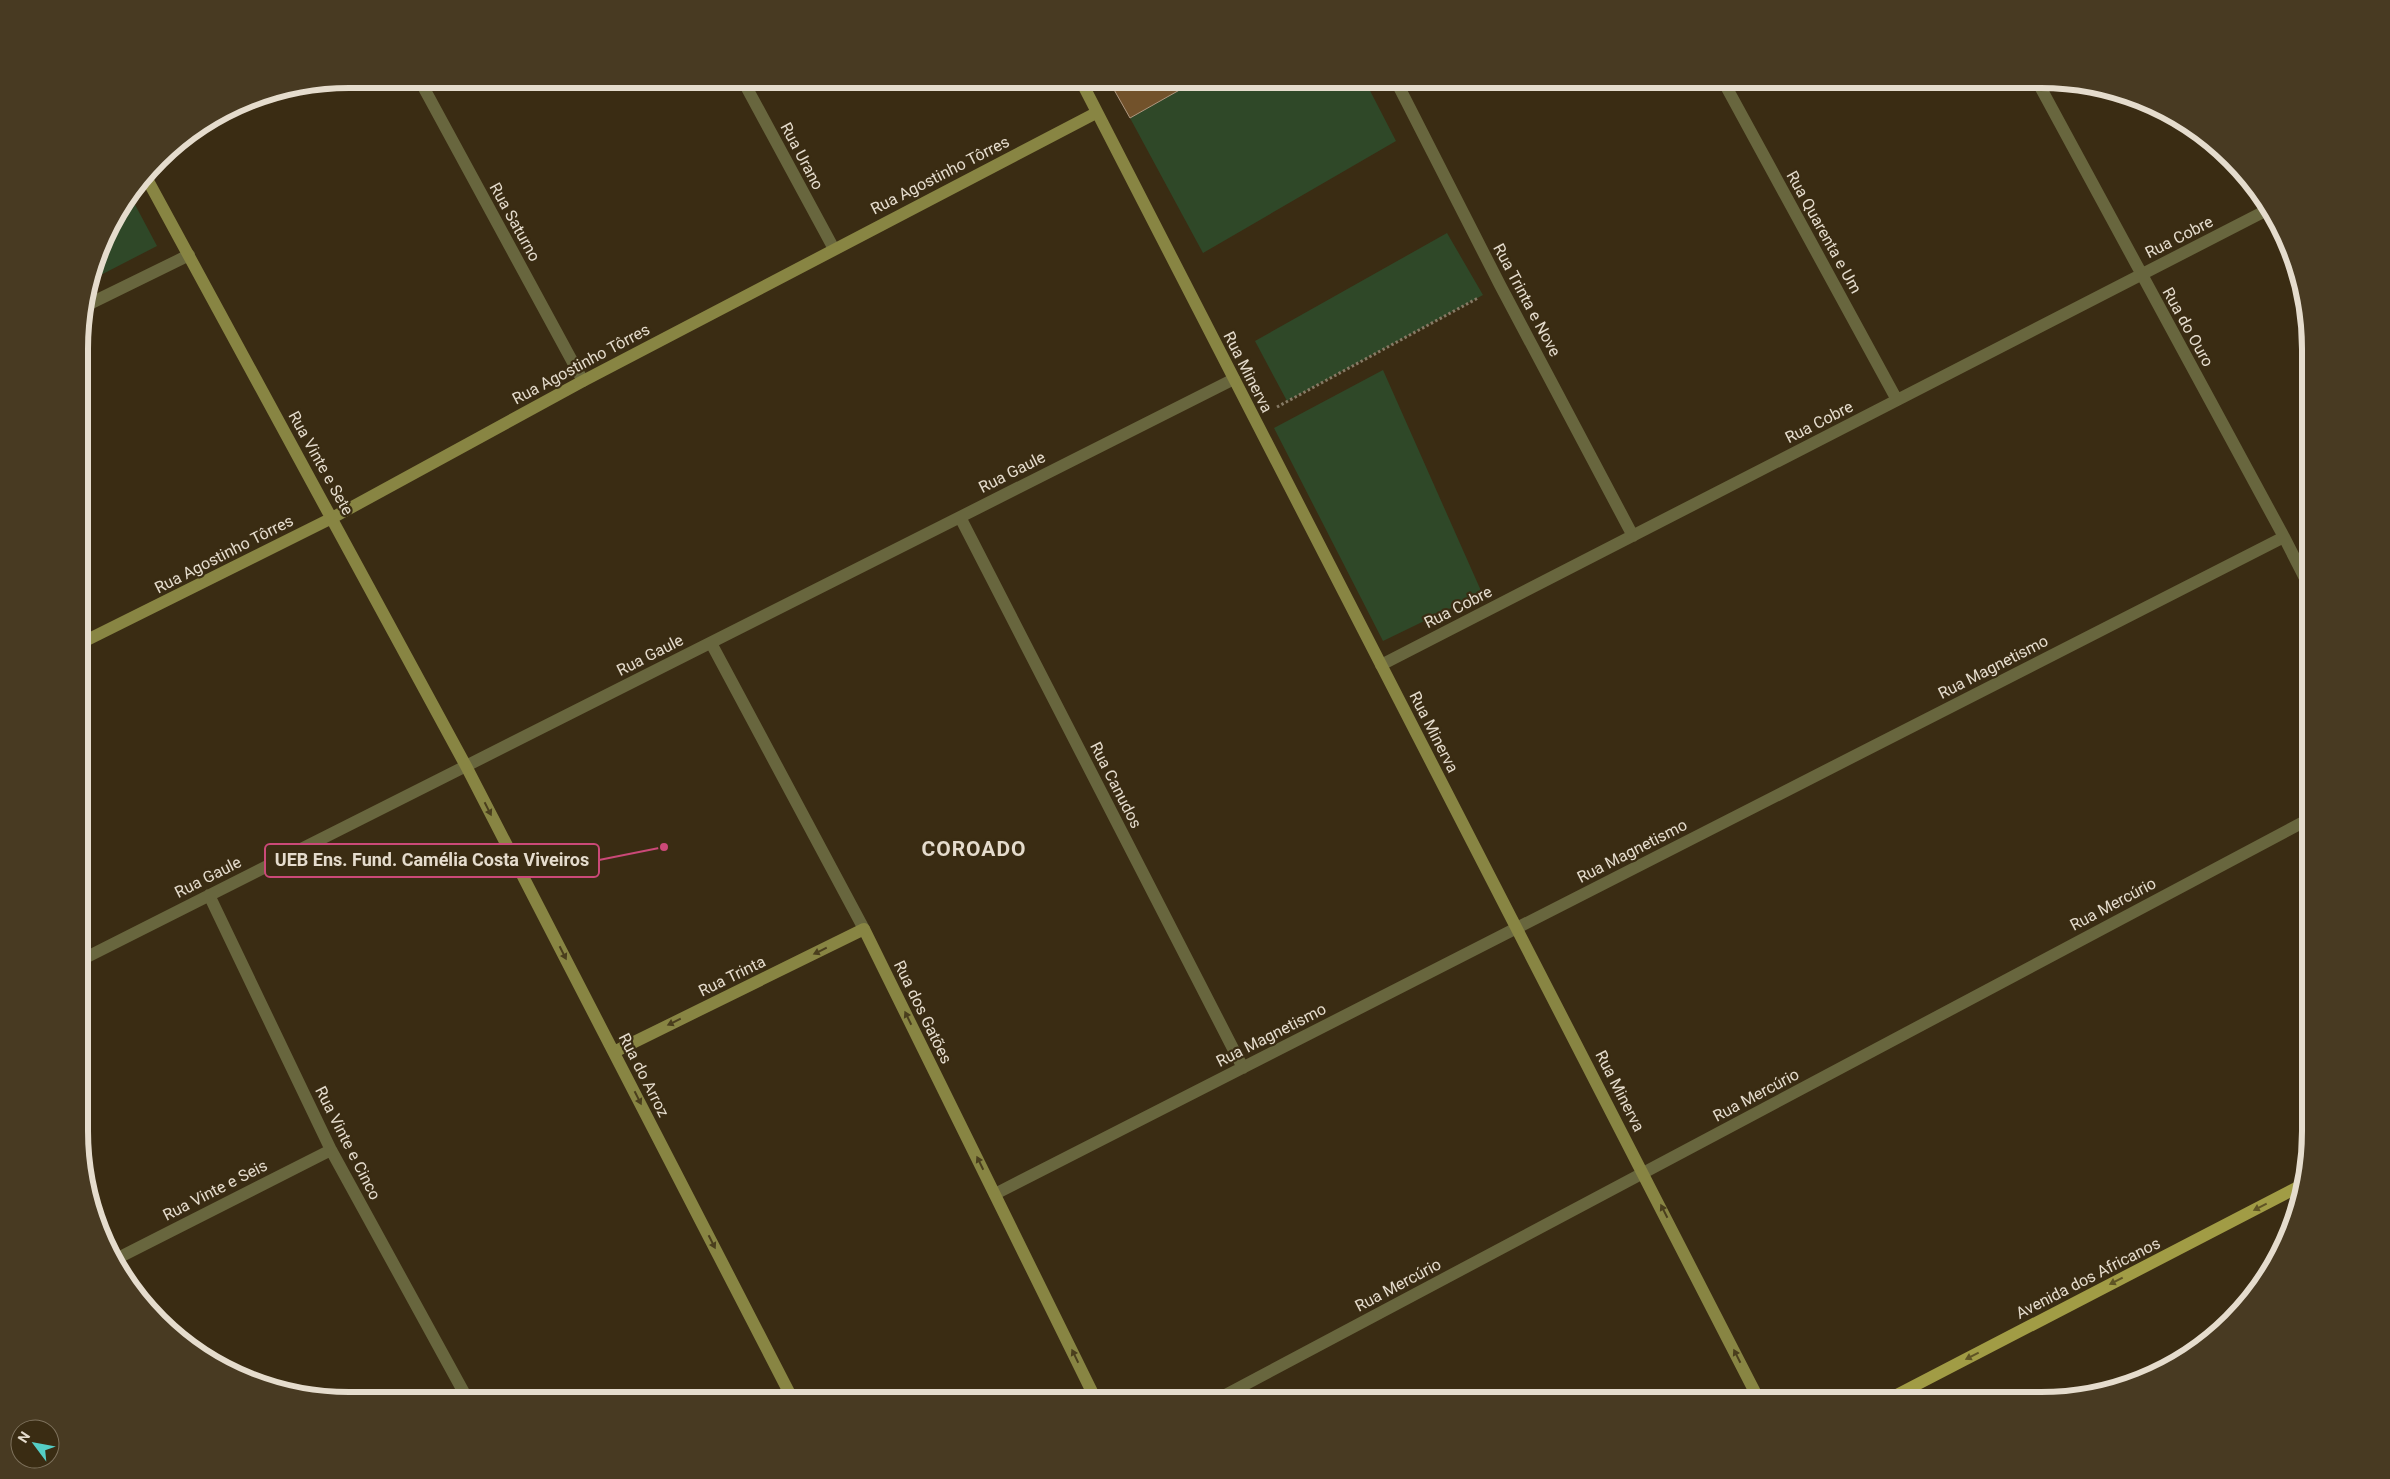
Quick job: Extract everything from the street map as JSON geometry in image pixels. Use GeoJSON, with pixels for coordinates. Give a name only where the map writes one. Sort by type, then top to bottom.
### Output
{"type":"FeatureCollection","features":[{"type":"Feature","properties":{"kind":"main road","name":"Avenida dos Africanos"},"geometry":{"type":"LineString","coordinates":[[1902,1392],[2296,1188]]}},
{"type":"Feature","properties":{"kind":"street","name":"Rua Saturno"},"geometry":{"type":"LineString","coordinates":[[424,88],[583,380]]}},
{"type":"Feature","properties":{"kind":"street","name":"Rua Urano"},"geometry":{"type":"LineString","coordinates":[[747,88],[834,249]]}},
{"type":"Feature","properties":{"kind":"street","name":"Rua Minerva"},"geometry":{"type":"LineString","coordinates":[[1084,88],[1644,1172],[1755,1392]]}},
{"type":"Feature","properties":{"kind":"street","name":"Rua Trinta e Nove"},"geometry":{"type":"LineString","coordinates":[[1400,88],[1500,285],[1633,536]]}},
{"type":"Feature","properties":{"kind":"street","name":"Rua Quarenta e Um"},"geometry":{"type":"LineString","coordinates":[[1727,88],[1897,400]]}},
{"type":"Feature","properties":{"kind":"street","name":"Rua do Ouro"},"geometry":{"type":"LineString","coordinates":[[2041,88],[2302,572]]}},
{"type":"Feature","properties":{"kind":"street","name":"Rua Agostinho Tôrres"},"geometry":{"type":"LineString","coordinates":[[87,640],[332,518],[583,380],[1096,113]]}},
{"type":"Feature","properties":{"kind":"street","name":"Rua Vinte e Sete"},"geometry":{"type":"LineString","coordinates":[[148,181],[466,766]]}},
{"type":"Feature","properties":{"kind":"street","name":"Rua Cobre"},"geometry":{"type":"LineString","coordinates":[[1381,665],[2264,212]]}},
{"type":"Feature","properties":{"kind":"street"},"geometry":{"type":"LineString","coordinates":[[92,303],[188,255]]}},
{"type":"Feature","properties":{"kind":"street","name":"Rua Gaule"},"geometry":{"type":"LineString","coordinates":[[87,957],[1234,379]]}},
{"type":"Feature","properties":{"kind":"street","name":"Rua Canudos"},"geometry":{"type":"LineString","coordinates":[[960,517],[1243,1068]]}},
{"type":"Feature","properties":{"kind":"street","name":"Rua Magnetismo"},"geometry":{"type":"LineString","coordinates":[[995,1194],[2284,537]]}},
{"type":"Feature","properties":{"kind":"street","name":"Rua dos Gatões"},"geometry":{"type":"LineString","coordinates":[[711,643],[864,929],[1092,1392]]}},
{"type":"Feature","properties":{"kind":"street","name":"Rua do Arroz"},"geometry":{"type":"LineString","coordinates":[[466,766],[789,1392]]}},
{"type":"Feature","properties":{"kind":"street","name":"Rua Mercúrio"},"geometry":{"type":"LineString","coordinates":[[1231,1392],[2302,823]]}},
{"type":"Feature","properties":{"kind":"street","name":"Rua Vinte e Cinco"},"geometry":{"type":"LineString","coordinates":[[209,895],[331,1150],[464,1392]]}},
{"type":"Feature","properties":{"kind":"street","name":"Rua Trinta"},"geometry":{"type":"LineString","coordinates":[[614,1052],[864,929]]}},
{"type":"Feature","properties":{"kind":"street","name":"Rua Vinte e Seis"},"geometry":{"type":"LineString","coordinates":[[120,1257],[331,1150]]}},
{"type":"Feature","properties":{"kind":"path"},"geometry":{"type":"LineString","coordinates":[[1254,419],[1500,285]]}},
{"type":"Feature","properties":{"kind":"green space"},"geometry":{"type":"Polygon","coordinates":[[[1183,88],[1369,88],[1396,141],[1203,253],[1130,118],[1183,88]]]}},
{"type":"Feature","properties":{"kind":"green space"},"geometry":{"type":"Polygon","coordinates":[[[133,201],[157,246],[97,277],[114,233],[133,201]]]}},
{"type":"Feature","properties":{"kind":"green space"},"geometry":{"type":"Polygon","coordinates":[[[1447,233],[1483,295],[1287,401],[1255,341],[1447,233]]]}},
{"type":"Feature","properties":{"kind":"green space"},"geometry":{"type":"Polygon","coordinates":[[[1383,370],[1482,593],[1383,641],[1274,428],[1383,370]]]}},
{"type":"Feature","properties":{"kind":"building"},"geometry":{"type":"Polygon","coordinates":[[[1113,88],[1183,88],[1130,118],[1113,88]]]}},
{"type":"Feature","properties":{"kind":"place","name":"UEB Ens. Fund. Camélia Costa Viveiros"},"geometry":{"type":"Point","coordinates":[664,847]}},
{"type":"Feature","properties":{"kind":"district","name":"COROADO"},"geometry":{"type":"Point","coordinates":[974,849]}}]}
